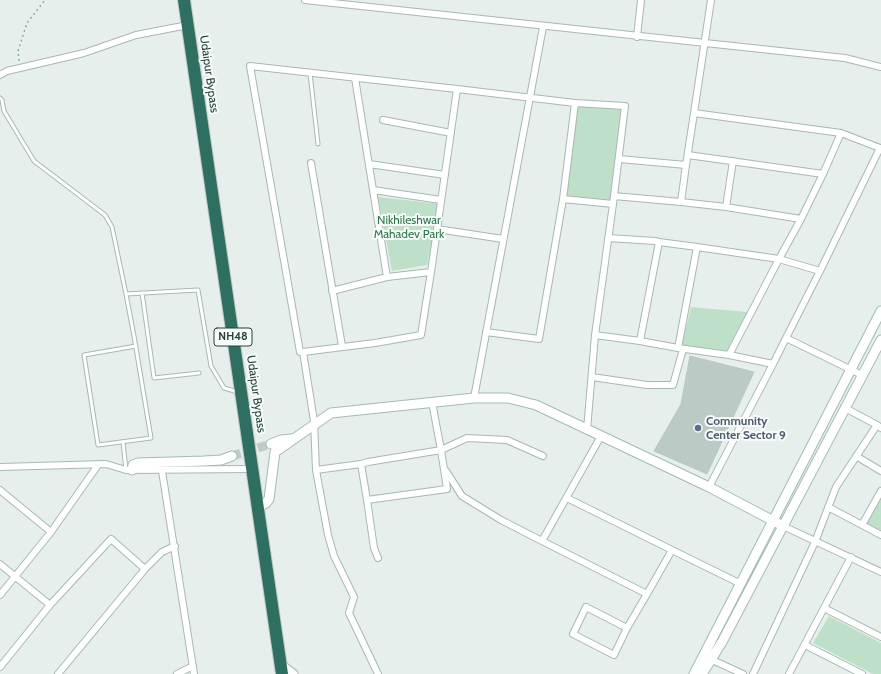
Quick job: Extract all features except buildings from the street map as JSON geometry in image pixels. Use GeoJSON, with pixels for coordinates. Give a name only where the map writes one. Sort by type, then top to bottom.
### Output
{"type":"FeatureCollection","features":[{"type":"Feature","properties":{"kind":"highway","name":"Udaipur Bypass"},"geometry":{"type":"LineString","coordinates":[[184,0],[282,670]]}},
{"type":"Feature","properties":{"kind":"street"},"geometry":{"type":"LineString","coordinates":[[305,0],[543,27],[845,58],[881,67]]}},
{"type":"Feature","properties":{"kind":"street"},"geometry":{"type":"LineString","coordinates":[[637,37],[641,0]]}},
{"type":"Feature","properties":{"kind":"street"},"geometry":{"type":"LineString","coordinates":[[681,202],[711,0]]}},
{"type":"Feature","properties":{"kind":"street"},"geometry":{"type":"LineString","coordinates":[[0,75],[84,53],[136,35],[188,25]]}},
{"type":"Feature","properties":{"kind":"street"},"geometry":{"type":"LineString","coordinates":[[474,398],[543,27]]}},
{"type":"Feature","properties":{"kind":"street"},"geometry":{"type":"LineString","coordinates":[[378,674],[349,613],[354,597],[334,556],[328,535],[316,470],[314,426],[303,352],[300,352],[250,66],[457,89],[530,99],[625,106],[595,335],[587,430]]}},
{"type":"Feature","properties":{"kind":"street"},"geometry":{"type":"LineString","coordinates":[[355,78],[387,277]]}},
{"type":"Feature","properties":{"kind":"street"},"geometry":{"type":"LineString","coordinates":[[303,352],[375,343],[421,334],[457,89]]}},
{"type":"Feature","properties":{"kind":"street"},"geometry":{"type":"LineString","coordinates":[[486,332],[539,339],[563,199],[575,103]]}},
{"type":"Feature","properties":{"kind":"street"},"geometry":{"type":"LineString","coordinates":[[694,113],[841,133],[880,148],[820,271],[709,487]]}},
{"type":"Feature","properties":{"kind":"street"},"geometry":{"type":"LineString","coordinates":[[383,120],[450,132]]}},
{"type":"Feature","properties":{"kind":"street"},"geometry":{"type":"LineString","coordinates":[[729,355],[779,259],[802,219],[841,133]]}},
{"type":"Feature","properties":{"kind":"street"},"geometry":{"type":"LineString","coordinates":[[688,155],[823,174]]}},
{"type":"Feature","properties":{"kind":"street"},"geometry":{"type":"LineString","coordinates":[[619,159],[686,165]]}},
{"type":"Feature","properties":{"kind":"street"},"geometry":{"type":"LineString","coordinates":[[726,207],[733,161]]}},
{"type":"Feature","properties":{"kind":"street"},"geometry":{"type":"LineString","coordinates":[[311,163],[342,346]]}},
{"type":"Feature","properties":{"kind":"street"},"geometry":{"type":"LineString","coordinates":[[369,164],[445,175]]}},
{"type":"Feature","properties":{"kind":"street"},"geometry":{"type":"LineString","coordinates":[[373,190],[441,200]]}},
{"type":"Feature","properties":{"kind":"street"},"geometry":{"type":"LineString","coordinates":[[614,196],[726,207],[802,219]]}},
{"type":"Feature","properties":{"kind":"street"},"geometry":{"type":"LineString","coordinates":[[563,199],[613,204]]}},
{"type":"Feature","properties":{"kind":"street"},"geometry":{"type":"LineString","coordinates":[[437,229],[504,239]]}},
{"type":"Feature","properties":{"kind":"street"},"geometry":{"type":"LineString","coordinates":[[608,238],[659,242],[779,259],[820,271]]}},
{"type":"Feature","properties":{"kind":"street"},"geometry":{"type":"LineString","coordinates":[[640,341],[659,242]]}},
{"type":"Feature","properties":{"kind":"street"},"geometry":{"type":"LineString","coordinates":[[592,377],[648,385],[673,386],[697,247]]}},
{"type":"Feature","properties":{"kind":"street"},"geometry":{"type":"LineString","coordinates":[[332,291],[387,277],[431,272]]}},
{"type":"Feature","properties":{"kind":"street"},"geometry":{"type":"LineString","coordinates":[[702,674],[710,659],[741,584],[772,521],[852,370],[881,311]]}},
{"type":"Feature","properties":{"kind":"street"},"geometry":{"type":"LineString","coordinates":[[694,674],[718,640],[782,526],[862,375],[878,355],[881,340],[870,333]]}},
{"type":"Feature","properties":{"kind":"street"},"geometry":{"type":"LineString","coordinates":[[595,335],[640,341],[680,349],[729,355],[773,364]]}},
{"type":"Feature","properties":{"kind":"street"},"geometry":{"type":"LineString","coordinates":[[786,338],[862,375]]}},
{"type":"Feature","properties":{"kind":"street"},"geometry":{"type":"LineString","coordinates":[[864,346],[878,355]]}},
{"type":"Feature","properties":{"kind":"street"},"geometry":{"type":"LineString","coordinates":[[271,444],[292,438],[314,426],[331,413],[474,398],[508,398],[536,405],[709,487],[815,542],[851,557],[881,572]]}},
{"type":"Feature","properties":{"kind":"street"},"geometry":{"type":"LineString","coordinates":[[367,500],[447,489],[432,402]]}},
{"type":"Feature","properties":{"kind":"street"},"geometry":{"type":"LineString","coordinates":[[753,674],[815,542],[836,487],[856,456],[879,427],[845,408]]}},
{"type":"Feature","properties":{"kind":"street"},"geometry":{"type":"LineString","coordinates":[[542,541],[601,436]]}},
{"type":"Feature","properties":{"kind":"street"},"geometry":{"type":"LineString","coordinates":[[258,507],[266,503],[269,499],[274,452],[290,442],[292,438]]}},
{"type":"Feature","properties":{"kind":"street"},"geometry":{"type":"LineString","coordinates":[[316,470],[441,450],[467,438],[507,440],[543,456]]}},
{"type":"Feature","properties":{"kind":"street"},"geometry":{"type":"LineString","coordinates":[[441,450],[447,475],[462,496],[501,520],[647,594]]}},
{"type":"Feature","properties":{"kind":"street"},"geometry":{"type":"LineString","coordinates":[[129,470],[135,463],[204,462],[221,460],[232,456]]}},
{"type":"Feature","properties":{"kind":"street"},"geometry":{"type":"LineString","coordinates":[[856,456],[881,471]]}},
{"type":"Feature","properties":{"kind":"street"},"geometry":{"type":"LineString","coordinates":[[0,467],[106,464],[129,470],[162,471],[252,469]]}},
{"type":"Feature","properties":{"kind":"street"},"geometry":{"type":"LineString","coordinates":[[361,464],[374,548],[378,558]]}},
{"type":"Feature","properties":{"kind":"street"},"geometry":{"type":"LineString","coordinates":[[0,595],[50,532],[98,465]]}},
{"type":"Feature","properties":{"kind":"street"},"geometry":{"type":"LineString","coordinates":[[162,471],[194,674]]}},
{"type":"Feature","properties":{"kind":"street"},"geometry":{"type":"LineString","coordinates":[[0,490],[50,532]]}},
{"type":"Feature","properties":{"kind":"street"},"geometry":{"type":"LineString","coordinates":[[862,525],[881,491]]}},
{"type":"Feature","properties":{"kind":"street"},"geometry":{"type":"LineString","coordinates":[[567,498],[741,584]]}},
{"type":"Feature","properties":{"kind":"street"},"geometry":{"type":"LineString","coordinates":[[828,507],[881,535]]}},
{"type":"Feature","properties":{"kind":"street"},"geometry":{"type":"LineString","coordinates":[[0,667],[50,605],[111,539],[145,569]]}},
{"type":"Feature","properties":{"kind":"street"},"geometry":{"type":"LineString","coordinates":[[58,674],[145,569],[162,552],[175,546]]}},
{"type":"Feature","properties":{"kind":"street"},"geometry":{"type":"LineString","coordinates":[[627,628],[586,607],[572,634],[614,655],[627,628],[672,550]]}},
{"type":"Feature","properties":{"kind":"street"},"geometry":{"type":"LineString","coordinates":[[789,674],[851,557]]}},
{"type":"Feature","properties":{"kind":"street"},"geometry":{"type":"LineString","coordinates":[[0,564],[50,605]]}},
{"type":"Feature","properties":{"kind":"street"},"geometry":{"type":"LineString","coordinates":[[824,608],[881,636]]}},
{"type":"Feature","properties":{"kind":"street"},"geometry":{"type":"LineString","coordinates":[[804,645],[862,674]]}},
{"type":"Feature","properties":{"kind":"street"},"geometry":{"type":"LineString","coordinates":[[710,659],[743,674]]}},
{"type":"Feature","properties":{"kind":"street"},"geometry":{"type":"LineString","coordinates":[[177,674],[193,666]]}},
{"type":"Feature","properties":{"kind":"street"},"geometry":{"type":"LineString","coordinates":[[282,670],[293,674]]}},
{"type":"Feature","properties":{"kind":"lane"},"geometry":{"type":"LineString","coordinates":[[310,73],[318,144]]}},
{"type":"Feature","properties":{"kind":"lane"},"geometry":{"type":"LineString","coordinates":[[0,98],[2,100],[4,111],[34,161],[105,214],[112,227],[136,346],[150,438],[98,445],[84,355],[136,346]]}},
{"type":"Feature","properties":{"kind":"lane"},"geometry":{"type":"LineString","coordinates":[[126,294],[198,290],[211,366],[224,388],[241,393]]}},
{"type":"Feature","properties":{"kind":"lane"},"geometry":{"type":"LineString","coordinates":[[142,293],[154,378],[199,373]]}},
{"type":"Feature","properties":{"kind":"lane"},"geometry":{"type":"LineString","coordinates":[[123,442],[129,470]]}},
{"type":"Feature","properties":{"kind":"path"},"geometry":{"type":"LineString","coordinates":[[19,69],[18,51],[28,23],[45,0]]}},
{"type":"Feature","properties":{"kind":"green space"},"geometry":{"type":"Polygon","coordinates":[[[577,106],[625,110],[610,204],[566,195],[577,106]]]}},
{"type":"Feature","properties":{"kind":"green space","name":"Nikhileshwar Mahadev Park"},"geometry":{"type":"Polygon","coordinates":[[[378,197],[440,204],[427,265],[392,271],[378,197]]]}},
{"type":"Feature","properties":{"kind":"green space"},"geometry":{"type":"Polygon","coordinates":[[[691,307],[747,312],[728,351],[682,345],[691,307]]]}},
{"type":"Feature","properties":{"kind":"green space"},"geometry":{"type":"Polygon","coordinates":[[[881,496],[881,533],[864,525],[881,496]]]}},
{"type":"Feature","properties":{"kind":"green space"},"geometry":{"type":"Polygon","coordinates":[[[829,616],[881,643],[881,674],[873,674],[813,643],[829,616]]]}},
{"type":"Feature","properties":{"kind":"tunnel"},"geometry":{"type":"LineString","coordinates":[[232,456],[271,444]]}},
{"type":"Feature","properties":{"kind":"place","name":"Community Center Sector 9"},"geometry":{"type":"Point","coordinates":[698,428]}}]}
